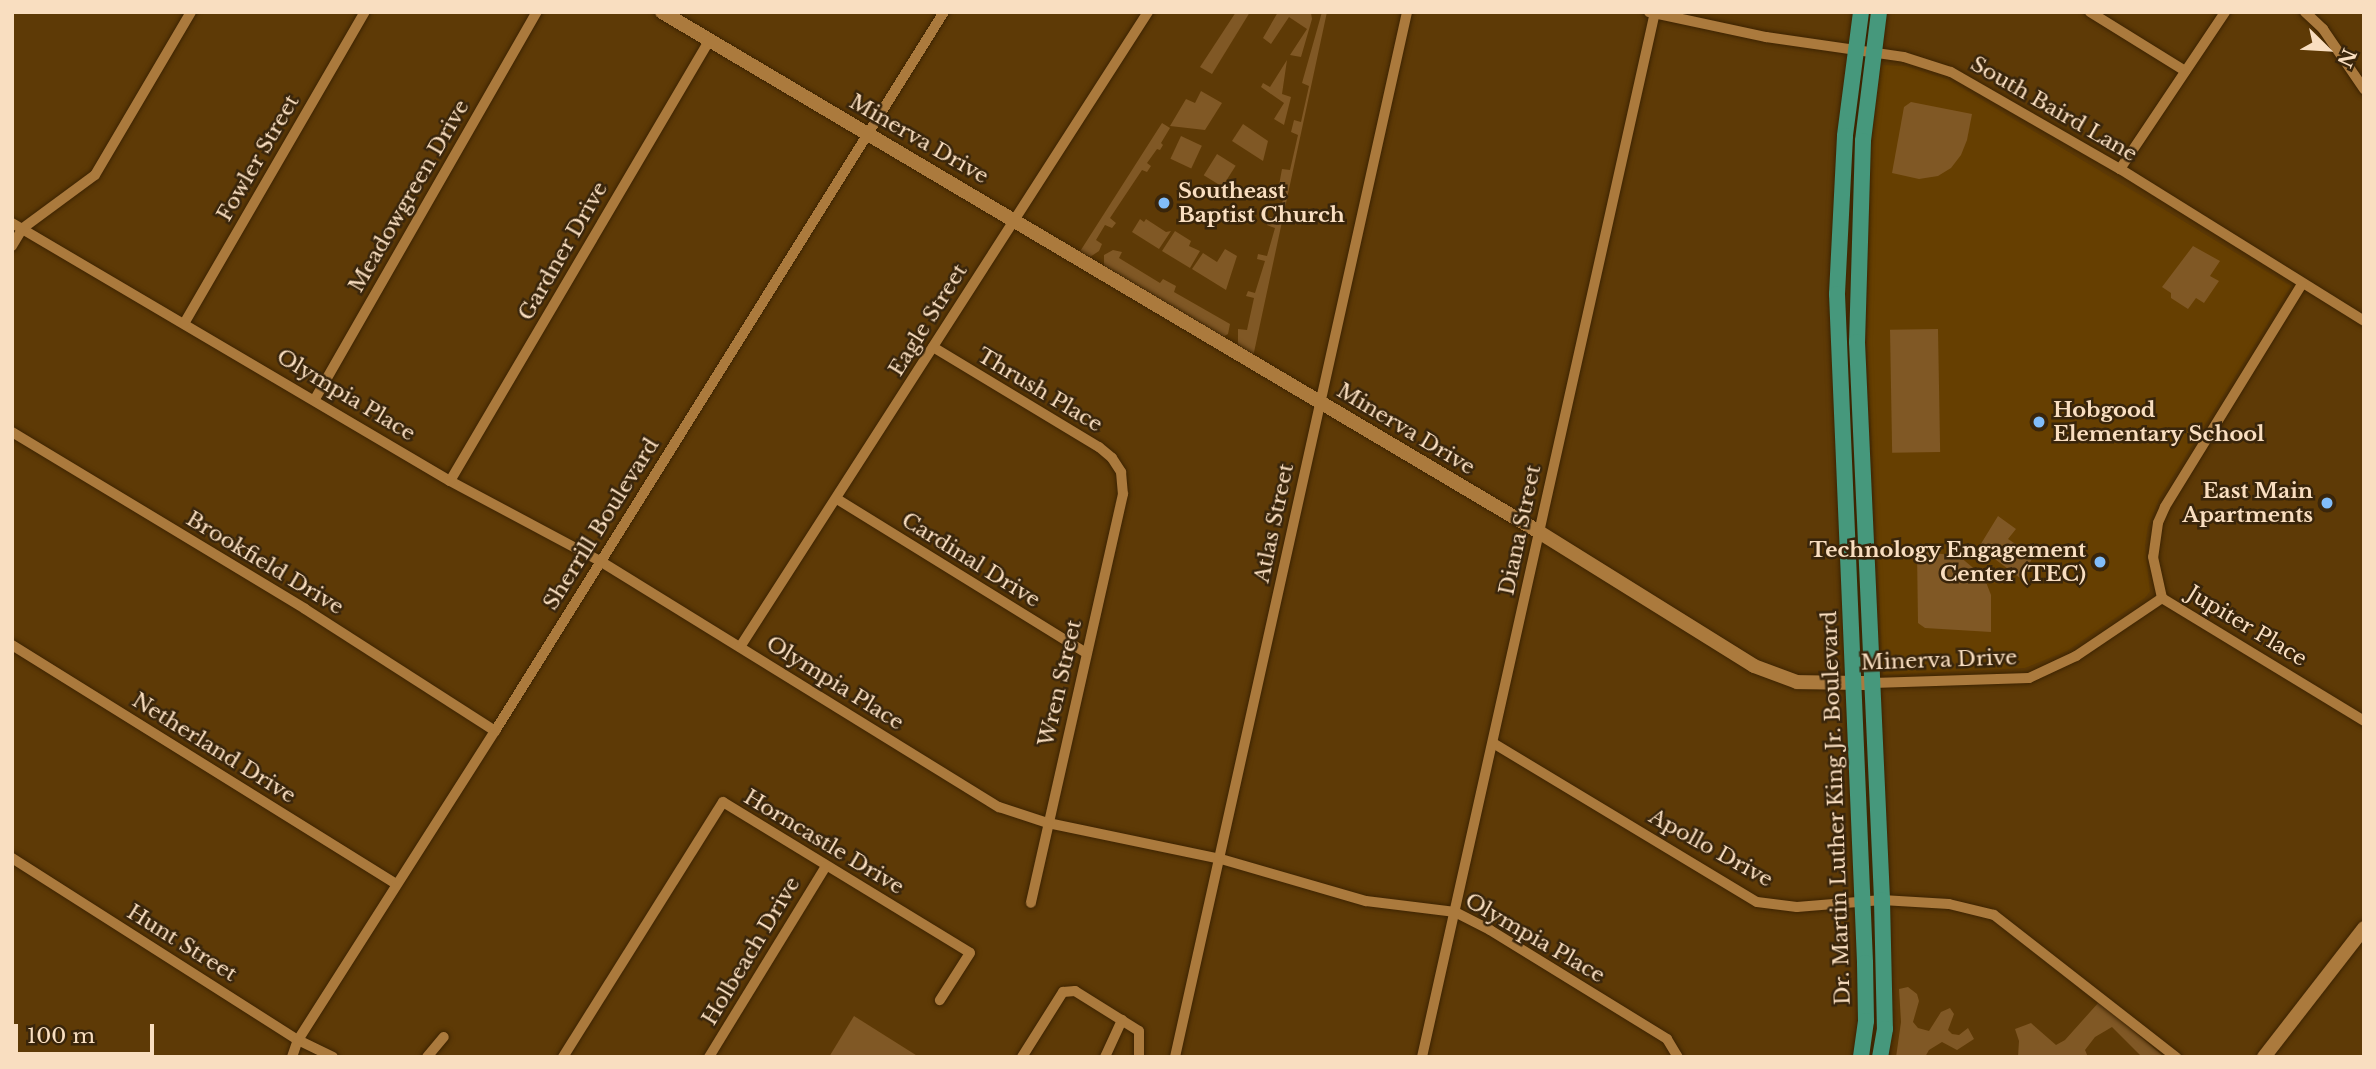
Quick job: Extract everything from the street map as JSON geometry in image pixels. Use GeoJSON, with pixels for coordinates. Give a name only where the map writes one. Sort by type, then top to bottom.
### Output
{"type":"FeatureCollection","features":[{"type":"Feature","properties":{"kind":"main road","name":"Dr. Martin Luther King Jr. Boulevard"},"geometry":{"type":"LineString","coordinates":[[1861,12],[1839,206],[1837,294],[1866,1021],[1861,1057]]}},
{"type":"Feature","properties":{"kind":"main road","name":"Dr. Martin Luther King Jr. Boulevard"},"geometry":{"type":"LineString","coordinates":[[1879,12],[1863,141],[1857,342],[1882,900],[1885,1029],[1880,1057]]}},
{"type":"Feature","properties":{"kind":"street"},"geometry":{"type":"LineString","coordinates":[[12,246],[17,226],[95,175],[191,12]]}},
{"type":"Feature","properties":{"kind":"street","name":"Fowler Street"},"geometry":{"type":"LineString","coordinates":[[185,322],[365,12]]}},
{"type":"Feature","properties":{"kind":"street","name":"Meadowgreen Drive"},"geometry":{"type":"LineString","coordinates":[[315,398],[537,12]]}},
{"type":"Feature","properties":{"kind":"street","name":"Minerva Drive"},"geometry":{"type":"LineString","coordinates":[[662,12],[1539,532],[1754,666],[1797,682],[1852,684],[2029,678],[2076,656],[2162,598]]}},
{"type":"Feature","properties":{"kind":"street","name":"Sherrill Boulevard"},"geometry":{"type":"LineString","coordinates":[[292,1057],[298,1040],[495,731],[944,12]]}},
{"type":"Feature","properties":{"kind":"street","name":"Eagle Street"},"geometry":{"type":"LineString","coordinates":[[740,648],[1148,12]]}},
{"type":"Feature","properties":{"kind":"street","name":"Atlas Street"},"geometry":{"type":"LineString","coordinates":[[1175,1057],[1407,12]]}},
{"type":"Feature","properties":{"kind":"street"},"geometry":{"type":"LineString","coordinates":[[2090,12],[2185,71]]}},
{"type":"Feature","properties":{"kind":"street"},"geometry":{"type":"LineString","coordinates":[[2120,169],[2225,12]]}},
{"type":"Feature","properties":{"kind":"street"},"geometry":{"type":"LineString","coordinates":[[2305,12],[2323,29],[2364,89]]}},
{"type":"Feature","properties":{"kind":"street","name":"South Baird Lane"},"geometry":{"type":"LineString","coordinates":[[1653,13],[1766,37],[1904,57],[1951,72],[2120,169],[2364,320]]}},
{"type":"Feature","properties":{"kind":"street","name":"Diana Street"},"geometry":{"type":"LineString","coordinates":[[1422,1057],[1653,13]]}},
{"type":"Feature","properties":{"kind":"street","name":"Gardner Drive"},"geometry":{"type":"LineString","coordinates":[[450,481],[709,41]]}},
{"type":"Feature","properties":{"kind":"street","name":"Olympia Place"},"geometry":{"type":"LineString","coordinates":[[17,226],[315,398],[450,481],[600,561],[999,807],[1048,823],[1221,859],[1366,901],[1455,912],[1490,930],[1667,1039],[1678,1057]]}},
{"type":"Feature","properties":{"kind":"street","name":"Jupiter Place"},"geometry":{"type":"LineString","coordinates":[[2302,284],[2165,507],[2158,523],[2153,557],[2162,598],[2364,720]]}},
{"type":"Feature","properties":{"kind":"street","name":"Thrush Place"},"geometry":{"type":"LineString","coordinates":[[933,347],[1099,447],[1112,458],[1121,472]]}},
{"type":"Feature","properties":{"kind":"street","name":"Brookfield Drive"},"geometry":{"type":"LineString","coordinates":[[12,432],[305,609],[495,731]]}},
{"type":"Feature","properties":{"kind":"street","name":"Wren Street"},"geometry":{"type":"LineString","coordinates":[[1031,903],[1123,494],[1121,472]]}},
{"type":"Feature","properties":{"kind":"street","name":"Cardinal Drive"},"geometry":{"type":"LineString","coordinates":[[836,499],[1086,653]]}},
{"type":"Feature","properties":{"kind":"street","name":"Netherland Drive"},"geometry":{"type":"LineString","coordinates":[[12,645],[396,884]]}},
{"type":"Feature","properties":{"kind":"street","name":"Apollo Drive"},"geometry":{"type":"LineString","coordinates":[[1493,743],[1758,902],[1797,907],[1882,900],[1949,904],[1994,915],[2176,1057]]}},
{"type":"Feature","properties":{"kind":"street","name":"Horncastle Drive"},"geometry":{"type":"LineString","coordinates":[[563,1057],[723,803],[970,953],[940,1000]]}},
{"type":"Feature","properties":{"kind":"street","name":"Hunt Street"},"geometry":{"type":"LineString","coordinates":[[12,858],[298,1040],[333,1057]]}},
{"type":"Feature","properties":{"kind":"street","name":"Holbeach Drive"},"geometry":{"type":"LineString","coordinates":[[709,1057],[826,866]]}},
{"type":"Feature","properties":{"kind":"street"},"geometry":{"type":"LineString","coordinates":[[2264,1057],[2364,928]]}},
{"type":"Feature","properties":{"kind":"street"},"geometry":{"type":"LineString","coordinates":[[1022,1057],[1063,992],[1075,991],[1139,1031],[1139,1057]]}},
{"type":"Feature","properties":{"kind":"street"},"geometry":{"type":"LineString","coordinates":[[1105,1057],[1122,1020]]}},
{"type":"Feature","properties":{"kind":"street"},"geometry":{"type":"LineString","coordinates":[[427,1057],[444,1037]]}},
{"type":"Feature","properties":{"kind":"shaded area"},"geometry":{"type":"Polygon","coordinates":[[[1236,12],[1250,12],[1212,74],[1200,67],[1236,12]]]}},
{"type":"Feature","properties":{"kind":"shaded area"},"geometry":{"type":"Polygon","coordinates":[[[1278,12],[1311,13],[1312,19],[1301,57],[1290,55],[1307,29],[1289,17],[1271,44],[1263,38],[1278,12]]]}},
{"type":"Feature","properties":{"kind":"shaded area"},"geometry":{"type":"Polygon","coordinates":[[[1322,12],[1327,12],[1253,357],[1238,347],[1238,329],[1247,330],[1254,298],[1246,296],[1248,291],[1255,293],[1265,261],[1257,259],[1258,254],[1267,256],[1275,228],[1267,225],[1270,217],[1277,219],[1287,187],[1279,185],[1282,169],[1290,170],[1298,135],[1291,132],[1294,120],[1301,122],[1309,86],[1302,83],[1322,12]]]}},
{"type":"Feature","properties":{"kind":"shaded area"},"geometry":{"type":"Polygon","coordinates":[[[1287,60],[1282,94],[1291,97],[1284,125],[1274,119],[1284,103],[1261,87],[1263,83],[1270,87],[1287,60]]]}},
{"type":"Feature","properties":{"kind":"shaded area","name":"Hobgood Elementary School"},"geometry":{"type":"Polygon","coordinates":[[[1882,65],[1905,66],[1949,80],[2291,286],[2159,499],[2148,527],[2145,546],[2150,591],[2145,598],[2067,651],[2025,668],[1883,675],[1867,345],[1868,214],[1876,76],[1882,65]]]}},
{"type":"Feature","properties":{"kind":"shaded area"},"geometry":{"type":"Polygon","coordinates":[[[1201,91],[1222,103],[1205,130],[1170,126],[1186,99],[1195,103],[1201,91]]]}},
{"type":"Feature","properties":{"kind":"shaded area"},"geometry":{"type":"Polygon","coordinates":[[[1911,102],[1972,114],[1961,155],[1951,168],[1938,176],[1919,179],[1892,173],[1904,107],[1911,102]]]}},
{"type":"Feature","properties":{"kind":"shaded area"},"geometry":{"type":"Polygon","coordinates":[[[1162,123],[1170,128],[1161,143],[1163,145],[1147,163],[1151,166],[1147,172],[1142,170],[1110,218],[1116,223],[1112,228],[1105,225],[1096,240],[1102,244],[1099,251],[1090,257],[1079,253],[1162,123]]]}},
{"type":"Feature","properties":{"kind":"shaded area"},"geometry":{"type":"Polygon","coordinates":[[[1243,124],[1268,141],[1263,161],[1232,141],[1243,124]]]}},
{"type":"Feature","properties":{"kind":"shaded area"},"geometry":{"type":"Polygon","coordinates":[[[1181,136],[1202,146],[1191,168],[1170,159],[1181,136]]]}},
{"type":"Feature","properties":{"kind":"shaded area"},"geometry":{"type":"Polygon","coordinates":[[[1217,154],[1236,166],[1222,187],[1204,175],[1217,154]]]}},
{"type":"Feature","properties":{"kind":"shaded area"},"geometry":{"type":"Polygon","coordinates":[[[1140,219],[1144,222],[1146,219],[1166,232],[1171,231],[1159,249],[1132,232],[1140,219]]]}},
{"type":"Feature","properties":{"kind":"shaded area"},"geometry":{"type":"Polygon","coordinates":[[[1175,231],[1191,241],[1189,246],[1200,251],[1190,268],[1162,251],[1175,231]]]}},
{"type":"Feature","properties":{"kind":"shaded area"},"geometry":{"type":"Polygon","coordinates":[[[2193,246],[2220,261],[2210,276],[2219,281],[2204,303],[2196,298],[2188,309],[2171,298],[2171,293],[2162,287],[2193,246]]]}},
{"type":"Feature","properties":{"kind":"shaded area"},"geometry":{"type":"Polygon","coordinates":[[[1225,249],[1237,256],[1226,290],[1192,269],[1203,253],[1217,262],[1225,249]]]}},
{"type":"Feature","properties":{"kind":"shaded area"},"geometry":{"type":"Polygon","coordinates":[[[1113,250],[1122,252],[1119,258],[1160,283],[1163,279],[1176,286],[1174,292],[1230,324],[1228,334],[1221,338],[1104,267],[1104,255],[1113,250]]]}},
{"type":"Feature","properties":{"kind":"shaded area"},"geometry":{"type":"Polygon","coordinates":[[[1938,329],[1940,452],[1892,453],[1890,330],[1938,329]]]}},
{"type":"Feature","properties":{"kind":"shaded area"},"geometry":{"type":"Polygon","coordinates":[[[1998,516],[2016,529],[2008,539],[2034,556],[2020,578],[1979,547],[1998,516]]]}},
{"type":"Feature","properties":{"kind":"shaded area"},"geometry":{"type":"Polygon","coordinates":[[[1917,551],[1959,556],[1984,577],[1991,595],[1991,632],[1925,628],[1918,623],[1917,551]]]}},
{"type":"Feature","properties":{"kind":"shaded area"},"geometry":{"type":"Polygon","coordinates":[[[1908,987],[1917,994],[1919,1001],[1913,1022],[1918,1028],[1929,1031],[1941,1012],[1950,1008],[1954,1014],[1948,1030],[1959,1035],[1968,1028],[1974,1039],[1957,1050],[1942,1042],[1929,1050],[1925,1057],[1896,1057],[1901,1022],[1899,989],[1908,987]]]}},
{"type":"Feature","properties":{"kind":"shaded area"},"geometry":{"type":"Polygon","coordinates":[[[2099,1002],[2162,1055],[2142,1057],[2112,1027],[2095,1037],[2085,1050],[2088,1057],[2018,1057],[2019,1041],[2015,1029],[2031,1023],[2056,1045],[2065,1040],[2099,1002]]]}},
{"type":"Feature","properties":{"kind":"shaded area"},"geometry":{"type":"Polygon","coordinates":[[[854,1016],[919,1057],[829,1057],[854,1016]]]}},
{"type":"Feature","properties":{"kind":"place","name":"Southeast Baptist Church"},"geometry":{"type":"Point","coordinates":[1164,203]}},
{"type":"Feature","properties":{"kind":"place","name":"Hobgood Elementary School"},"geometry":{"type":"Point","coordinates":[2039,422]}},
{"type":"Feature","properties":{"kind":"place","name":"East Main Apartments"},"geometry":{"type":"Point","coordinates":[2327,503]}},
{"type":"Feature","properties":{"kind":"place","name":"Technology Engagement Center (TEC)"},"geometry":{"type":"Point","coordinates":[2100,562]}}]}
